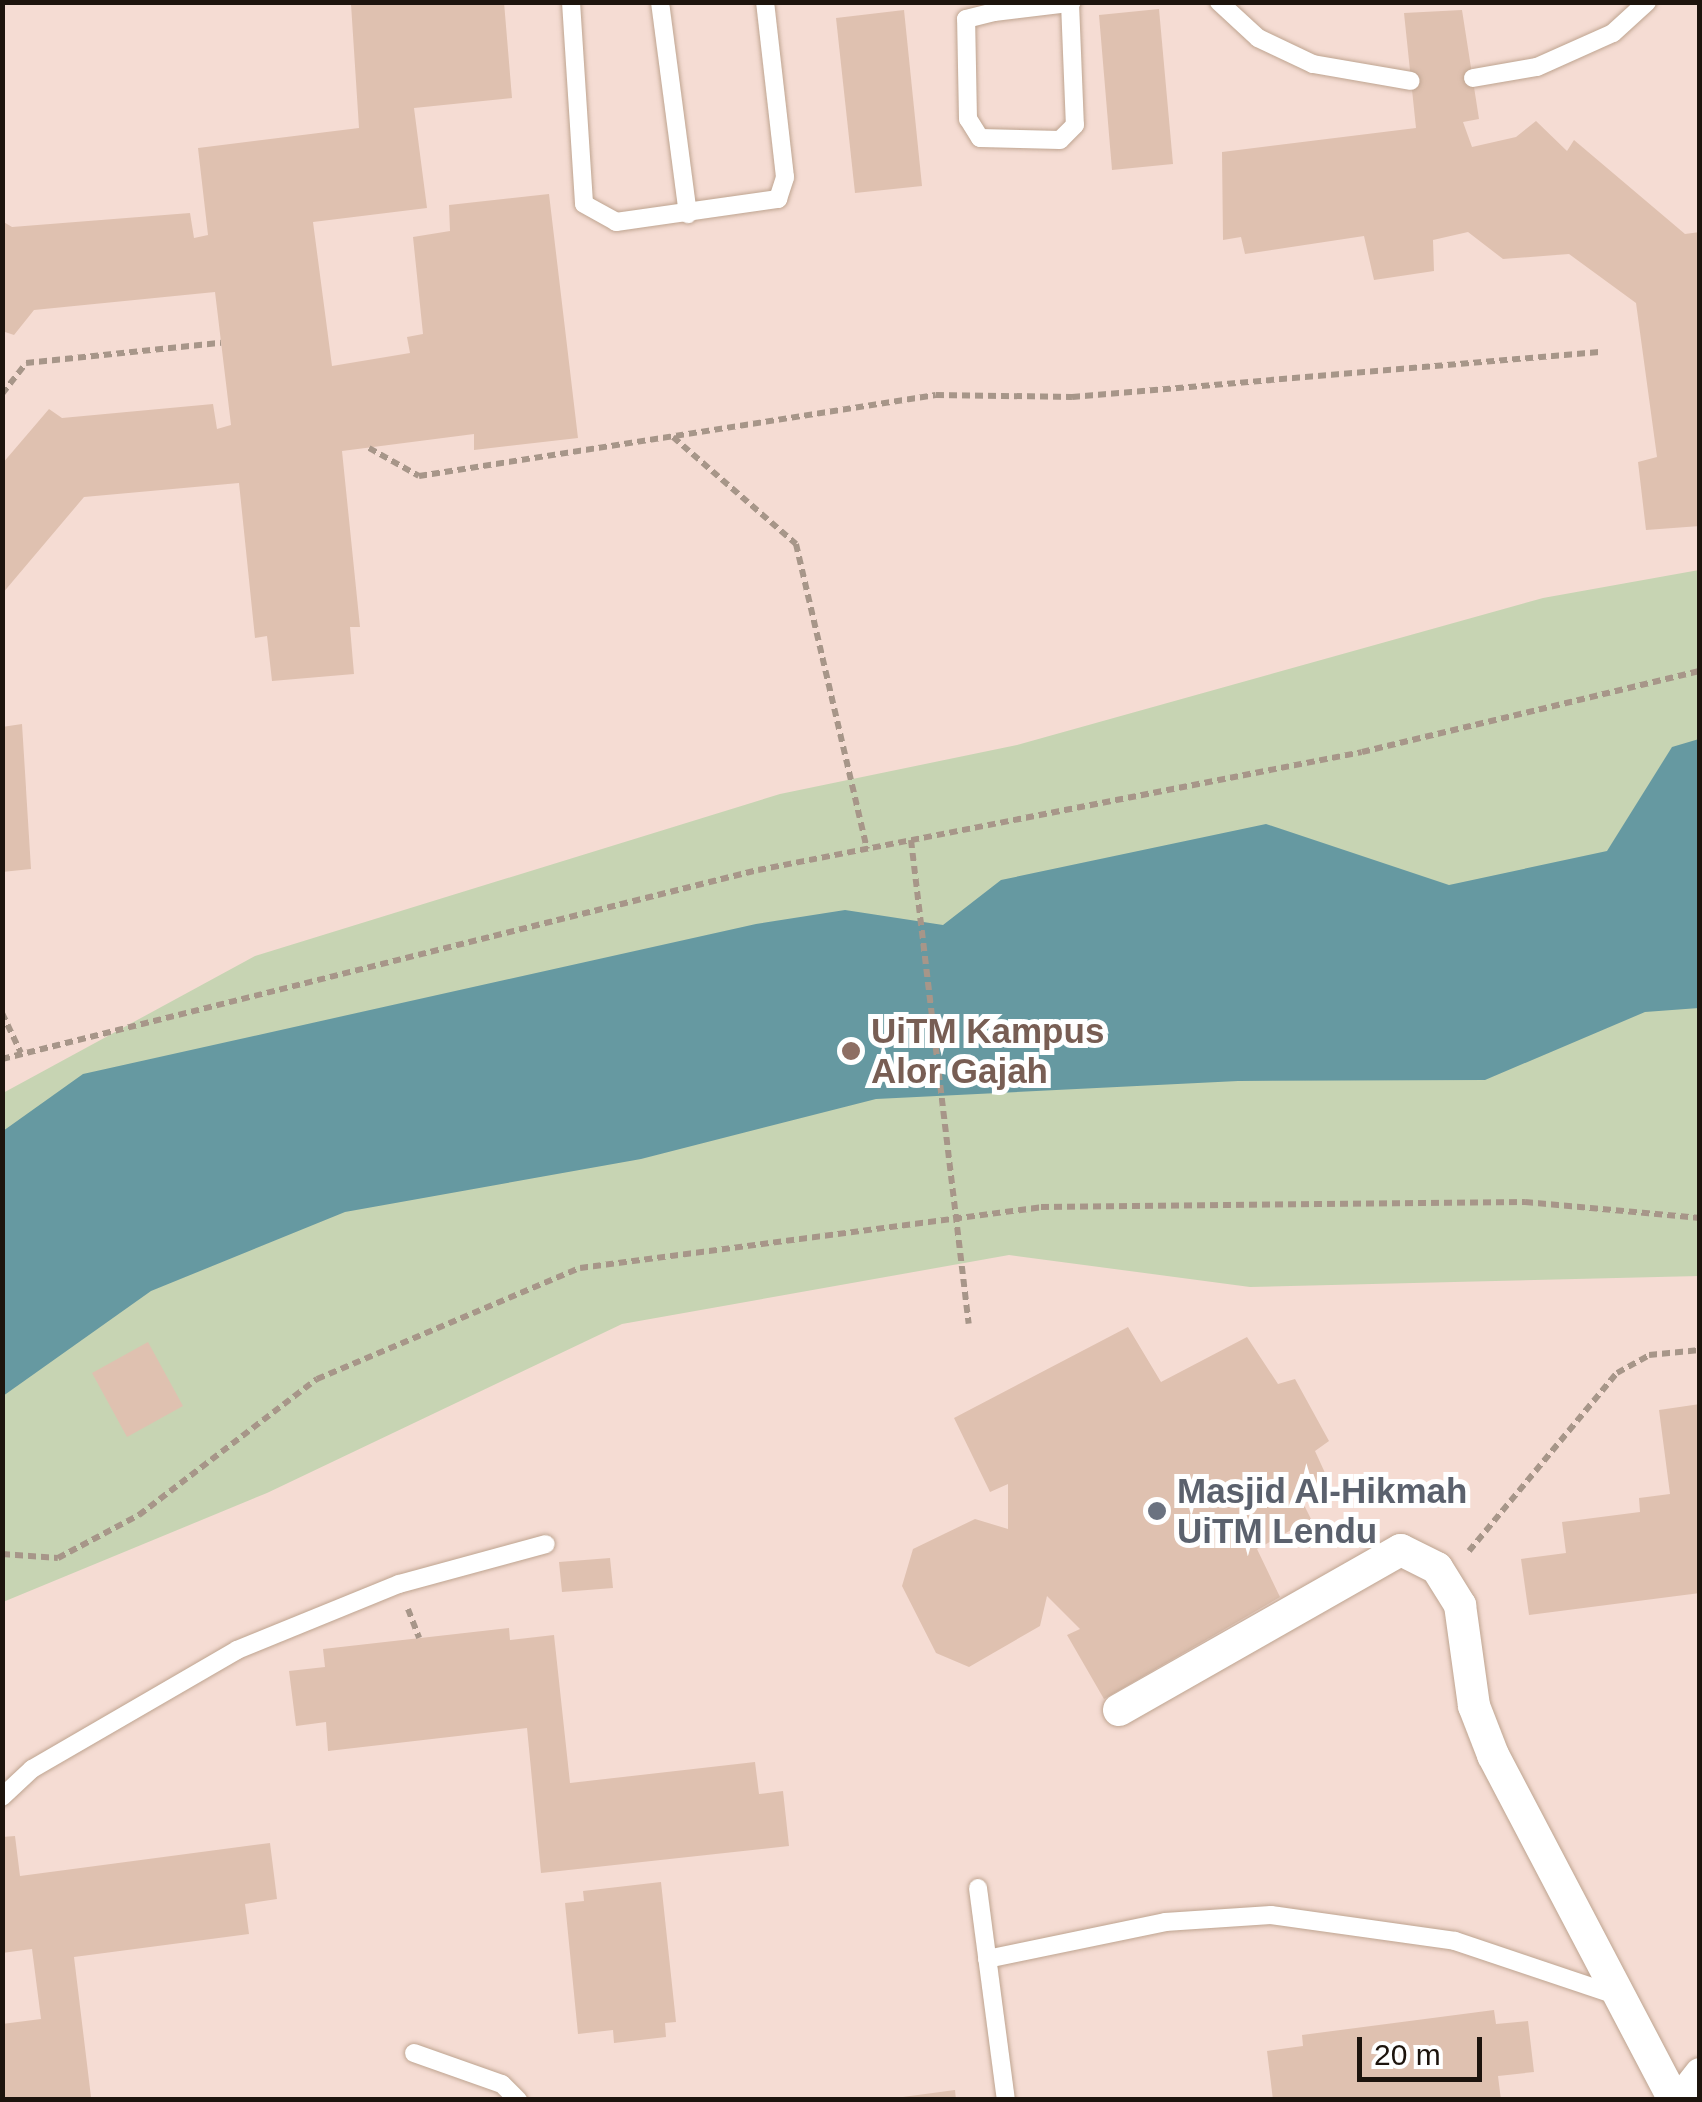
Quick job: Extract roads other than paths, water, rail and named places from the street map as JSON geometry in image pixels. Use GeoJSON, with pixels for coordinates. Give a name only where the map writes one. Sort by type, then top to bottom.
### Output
{"type":"FeatureCollection","features":[{"type":"Feature","properties":{"kind":"street"},"geometry":{"type":"LineString","coordinates":[[1119,1710],[1401,1550],[1445,1581],[1460,1605],[1474,1706],[1492,1755],[1615,1995],[1677,2100],[1700,2074]]}},
{"type":"Feature","properties":{"kind":"lane"},"geometry":{"type":"LineString","coordinates":[[571,2],[584,204],[616,222],[778,199],[785,177],[764,2]]}},
{"type":"Feature","properties":{"kind":"lane"},"geometry":{"type":"LineString","coordinates":[[660,2],[688,214]]}},
{"type":"Feature","properties":{"kind":"lane"},"geometry":{"type":"LineString","coordinates":[[1219,2],[1258,38],[1313,64],[1411,82]]}},
{"type":"Feature","properties":{"kind":"lane"},"geometry":{"type":"LineString","coordinates":[[1474,78],[1537,66],[1613,32],[1646,2]]}},
{"type":"Feature","properties":{"kind":"lane"},"geometry":{"type":"LineString","coordinates":[[1071,3],[1075,125],[1060,140],[980,138],[968,119],[966,19],[1071,3]]}},
{"type":"Feature","properties":{"kind":"lane"},"geometry":{"type":"LineString","coordinates":[[2,1796],[32,1769],[237,1650],[399,1584],[546,1544]]}},
{"type":"Feature","properties":{"kind":"lane"},"geometry":{"type":"LineString","coordinates":[[978,1888],[1006,2100]]}},
{"type":"Feature","properties":{"kind":"lane"},"geometry":{"type":"LineString","coordinates":[[987,1959],[1165,1922],[1272,1915],[1455,1940],[1615,1995]]}},
{"type":"Feature","properties":{"kind":"lane"},"geometry":{"type":"LineString","coordinates":[[414,2054],[502,2084],[518,2100]]}},
{"type":"Feature","properties":{"kind":"water"},"geometry":{"type":"Polygon","coordinates":[[[1699,739],[1699,1008],[1645,1012],[1485,1080],[1238,1081],[876,1099],[641,1159],[345,1212],[151,1291],[3,1396],[3,1131],[83,1074],[756,924],[845,910],[943,925],[1001,880],[1266,824],[1449,885],[1607,851],[1672,747],[1699,739]]]}},
{"type":"Feature","properties":{"kind":"place","name":"UiTM Kampus Alor Gajah"},"geometry":{"type":"Point","coordinates":[851,1051]}},
{"type":"Feature","properties":{"kind":"place","name":"Masjid Al-Hikmah UiTM Lendu"},"geometry":{"type":"Point","coordinates":[1157,1511]}}]}
